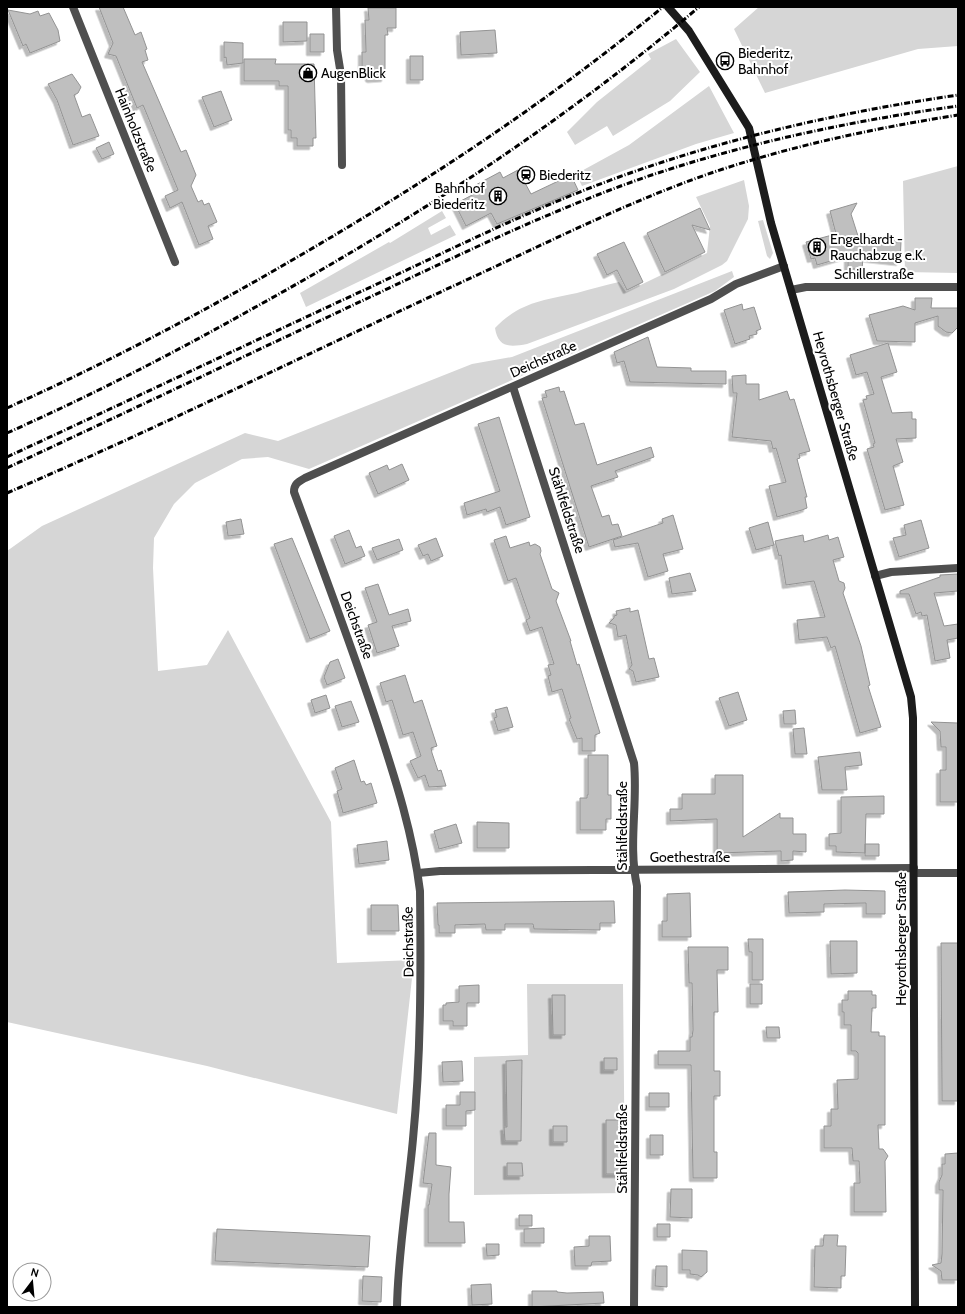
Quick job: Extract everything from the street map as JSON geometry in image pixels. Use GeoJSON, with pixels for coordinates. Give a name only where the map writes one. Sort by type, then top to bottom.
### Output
{"type":"FeatureCollection","features":[{"type":"Feature","properties":{"kind":"street","name":"Hainholzstraße"},"geometry":{"type":"LineString","coordinates":[[73,7],[175,262]]}},
{"type":"Feature","properties":{"kind":"street"},"geometry":{"type":"LineString","coordinates":[[336,7],[337,50],[341,75],[342,165]]}},
{"type":"Feature","properties":{"kind":"street","name":"Heyrothsberger Straße"},"geometry":{"type":"LineString","coordinates":[[668,7],[689,31],[749,128],[771,223],[876,576],[912,707],[915,1307]]}},
{"type":"Feature","properties":{"kind":"street","name":"Deichstraße"},"geometry":{"type":"LineString","coordinates":[[397,1307],[399,1258],[416,1105],[421,1002],[420,891],[418,873],[405,809],[352,648],[294,492],[294,487],[305,478],[711,299],[736,284],[784,266]]}},
{"type":"Feature","properties":{"kind":"street","name":"Schillerstraße"},"geometry":{"type":"LineString","coordinates":[[791,290],[819,286],[958,287]]}},
{"type":"Feature","properties":{"kind":"street","name":"Stählfeldstraße"},"geometry":{"type":"LineString","coordinates":[[513,387],[634,763],[636,781],[632,856],[637,894],[634,1307]]}},
{"type":"Feature","properties":{"kind":"street"},"geometry":{"type":"LineString","coordinates":[[876,576],[891,572],[958,568]]}},
{"type":"Feature","properties":{"kind":"street","name":"Goethestraße"},"geometry":{"type":"LineString","coordinates":[[418,873],[440,871],[634,870],[914,871],[958,873]]}},
{"type":"Feature","properties":{"kind":"shaded area"},"geometry":{"type":"Polygon","coordinates":[[[759,7],[958,7],[958,46],[918,49],[765,93],[734,29],[759,7]]]}},
{"type":"Feature","properties":{"kind":"shaded area"},"geometry":{"type":"Polygon","coordinates":[[[676,39],[700,72],[670,101],[613,136],[607,126],[575,145],[567,132],[597,102],[651,59],[648,54],[676,39]]]}},
{"type":"Feature","properties":{"kind":"shaded area"},"geometry":{"type":"Polygon","coordinates":[[[709,86],[734,133],[696,144],[582,186],[576,174],[629,145],[709,86]]]}},
{"type":"Feature","properties":{"kind":"shaded area"},"geometry":{"type":"Polygon","coordinates":[[[958,166],[958,273],[905,272],[903,181],[958,166]]]}},
{"type":"Feature","properties":{"kind":"shaded area"},"geometry":{"type":"Polygon","coordinates":[[[744,180],[749,206],[748,219],[727,261],[722,265],[674,289],[527,344],[510,346],[502,343],[499,339],[495,328],[504,319],[523,307],[543,300],[619,282],[626,292],[707,253],[710,226],[696,197],[744,180]]]}},
{"type":"Feature","properties":{"kind":"shaded area"},"geometry":{"type":"Polygon","coordinates":[[[442,211],[446,218],[428,228],[431,235],[450,225],[456,235],[306,307],[300,293],[389,242],[390,243],[442,211]]]}},
{"type":"Feature","properties":{"kind":"shaded area"},"geometry":{"type":"Polygon","coordinates":[[[763,220],[773,253],[770,259],[767,256],[758,221],[763,220]]]}},
{"type":"Feature","properties":{"kind":"shaded area"},"geometry":{"type":"Polygon","coordinates":[[[732,271],[734,277],[715,291],[309,469],[268,457],[242,459],[195,483],[174,504],[154,538],[153,568],[158,671],[207,665],[228,630],[331,822],[337,963],[414,960],[397,1114],[207,1066],[7,1022],[7,551],[42,526],[245,433],[278,441],[472,364],[512,357],[732,271]]]}},
{"type":"Feature","properties":{"kind":"shaded area"},"geometry":{"type":"Polygon","coordinates":[[[527,984],[623,984],[625,1193],[474,1195],[474,1057],[528,1055],[527,984]]]}},
{"type":"Feature","properties":{"kind":"building"},"geometry":{"type":"Polygon","coordinates":[[[99,7],[123,7],[135,35],[141,32],[147,49],[145,50],[148,60],[142,62],[181,152],[186,150],[196,175],[191,186],[198,202],[202,200],[204,205],[209,203],[217,222],[208,226],[213,239],[199,245],[182,202],[170,208],[165,196],[178,190],[143,105],[137,108],[116,56],[108,54],[113,43],[99,7]]]}},
{"type":"Feature","properties":{"kind":"building"},"geometry":{"type":"Polygon","coordinates":[[[368,8],[396,8],[396,28],[387,28],[388,35],[385,35],[385,78],[371,79],[369,78],[369,72],[362,73],[362,52],[366,52],[365,20],[369,20],[368,8]]]}},
{"type":"Feature","properties":{"kind":"building"},"geometry":{"type":"Polygon","coordinates":[[[8,10],[30,14],[38,11],[40,16],[49,13],[58,30],[60,41],[30,53],[26,44],[23,46],[8,10]]]}},
{"type":"Feature","properties":{"kind":"building"},"geometry":{"type":"Polygon","coordinates":[[[283,22],[307,22],[307,41],[283,42],[283,22]]]}},
{"type":"Feature","properties":{"kind":"building"},"geometry":{"type":"Polygon","coordinates":[[[495,30],[497,53],[461,55],[460,32],[495,30]]]}},
{"type":"Feature","properties":{"kind":"building"},"geometry":{"type":"Polygon","coordinates":[[[310,34],[324,34],[324,52],[310,52],[310,34]]]}},
{"type":"Feature","properties":{"kind":"building"},"geometry":{"type":"Polygon","coordinates":[[[224,42],[243,43],[243,63],[227,65],[226,57],[224,58],[224,42]]]}},
{"type":"Feature","properties":{"kind":"building"},"geometry":{"type":"Polygon","coordinates":[[[410,56],[423,56],[423,80],[410,80],[410,56]]]}},
{"type":"Feature","properties":{"kind":"building"},"geometry":{"type":"Polygon","coordinates":[[[244,59],[276,59],[275,64],[314,64],[316,138],[313,138],[313,146],[297,146],[297,138],[291,138],[291,130],[288,130],[288,86],[279,86],[279,81],[244,81],[244,59]]]}},
{"type":"Feature","properties":{"kind":"building"},"geometry":{"type":"Polygon","coordinates":[[[72,74],[81,87],[78,93],[74,95],[82,117],[90,114],[99,136],[73,145],[57,100],[48,84],[72,74]]]}},
{"type":"Feature","properties":{"kind":"building"},"geometry":{"type":"Polygon","coordinates":[[[221,91],[232,120],[214,127],[202,97],[221,91]]]}},
{"type":"Feature","properties":{"kind":"building"},"geometry":{"type":"Polygon","coordinates":[[[109,142],[114,154],[102,159],[96,148],[109,142]]]}},
{"type":"Feature","properties":{"kind":"building"},"geometry":{"type":"Polygon","coordinates":[[[518,170],[531,194],[571,175],[578,190],[497,224],[491,213],[466,226],[455,204],[476,193],[472,187],[500,172],[503,178],[518,170]]]}},
{"type":"Feature","properties":{"kind":"building"},"geometry":{"type":"Polygon","coordinates":[[[857,203],[851,214],[858,236],[894,237],[894,242],[901,242],[900,262],[863,258],[862,269],[848,269],[848,256],[817,265],[815,258],[811,259],[806,242],[836,234],[830,211],[857,203]]]}},
{"type":"Feature","properties":{"kind":"building"},"geometry":{"type":"Polygon","coordinates":[[[700,208],[710,230],[692,225],[705,252],[665,272],[647,233],[700,208]]]}},
{"type":"Feature","properties":{"kind":"building"},"geometry":{"type":"Polygon","coordinates":[[[624,242],[643,282],[627,290],[617,270],[607,275],[597,254],[624,242]]]}},
{"type":"Feature","properties":{"kind":"building"},"geometry":{"type":"Polygon","coordinates":[[[915,298],[932,298],[931,308],[958,308],[958,327],[952,333],[946,332],[938,326],[938,316],[915,323],[915,342],[877,341],[869,315],[903,306],[915,310],[915,298]]]}},
{"type":"Feature","properties":{"kind":"building"},"geometry":{"type":"Polygon","coordinates":[[[742,304],[743,310],[754,307],[761,329],[756,331],[757,334],[749,336],[750,339],[735,344],[724,310],[742,304]]]}},
{"type":"Feature","properties":{"kind":"building"},"geometry":{"type":"Polygon","coordinates":[[[648,337],[657,367],[691,368],[691,371],[726,371],[726,384],[630,382],[624,361],[617,363],[614,352],[648,337]]]}},
{"type":"Feature","properties":{"kind":"building"},"geometry":{"type":"Polygon","coordinates":[[[888,343],[897,372],[881,377],[892,413],[912,412],[912,419],[916,419],[916,438],[896,439],[903,462],[893,466],[904,505],[885,510],[867,449],[874,447],[873,444],[875,443],[863,400],[867,399],[866,396],[874,394],[867,372],[856,375],[850,355],[888,343]]]}},
{"type":"Feature","properties":{"kind":"building"},"geometry":{"type":"Polygon","coordinates":[[[746,375],[746,384],[759,384],[759,400],[787,391],[790,400],[794,399],[810,451],[799,454],[800,458],[797,459],[807,497],[805,497],[807,508],[777,517],[769,486],[786,482],[776,448],[773,449],[771,441],[732,437],[737,393],[733,393],[732,376],[746,375]]]}},
{"type":"Feature","properties":{"kind":"building"},"geometry":{"type":"Polygon","coordinates":[[[559,387],[560,392],[564,391],[575,425],[584,423],[597,465],[651,447],[654,457],[615,471],[618,477],[591,486],[602,517],[609,515],[612,525],[618,524],[622,536],[589,547],[542,398],[547,397],[545,391],[559,387]]]}},
{"type":"Feature","properties":{"kind":"building"},"geometry":{"type":"Polygon","coordinates":[[[499,417],[530,517],[506,525],[500,507],[487,512],[486,509],[467,515],[464,503],[500,491],[478,424],[499,417]]]}},
{"type":"Feature","properties":{"kind":"building"},"geometry":{"type":"Polygon","coordinates":[[[402,464],[409,480],[378,494],[369,473],[387,465],[389,470],[402,464]]]}},
{"type":"Feature","properties":{"kind":"building"},"geometry":{"type":"Polygon","coordinates":[[[673,515],[683,549],[663,554],[668,571],[648,577],[638,543],[615,547],[613,540],[663,523],[662,519],[673,515]]]}},
{"type":"Feature","properties":{"kind":"building"},"geometry":{"type":"Polygon","coordinates":[[[241,519],[244,534],[228,536],[226,522],[241,519]]]}},
{"type":"Feature","properties":{"kind":"building"},"geometry":{"type":"Polygon","coordinates":[[[921,520],[929,548],[899,557],[893,538],[906,535],[904,525],[921,520]]]}},
{"type":"Feature","properties":{"kind":"building"},"geometry":{"type":"Polygon","coordinates":[[[768,522],[774,545],[756,550],[749,528],[768,522]]]}},
{"type":"Feature","properties":{"kind":"building"},"geometry":{"type":"Polygon","coordinates":[[[349,530],[356,548],[361,546],[365,556],[345,564],[334,536],[349,530]]]}},
{"type":"Feature","properties":{"kind":"building"},"geometry":{"type":"Polygon","coordinates":[[[803,535],[804,542],[828,535],[829,540],[838,537],[844,557],[833,560],[839,581],[844,583],[845,588],[843,593],[861,646],[870,685],[868,686],[881,727],[860,733],[835,646],[831,648],[827,637],[799,640],[797,620],[825,617],[814,581],[786,585],[781,555],[779,556],[775,541],[803,535]]]}},
{"type":"Feature","properties":{"kind":"building"},"geometry":{"type":"Polygon","coordinates":[[[506,536],[510,548],[529,542],[530,546],[535,544],[540,547],[540,554],[552,589],[559,593],[556,601],[571,641],[577,665],[579,664],[600,733],[595,735],[595,751],[582,751],[582,738],[577,739],[569,719],[571,718],[562,689],[552,692],[548,676],[551,675],[548,665],[554,664],[542,627],[530,631],[526,620],[530,618],[516,578],[508,581],[494,540],[506,536]]]}},
{"type":"Feature","properties":{"kind":"building"},"geometry":{"type":"Polygon","coordinates":[[[292,538],[330,631],[310,639],[274,544],[292,538]]]}},
{"type":"Feature","properties":{"kind":"building"},"geometry":{"type":"Polygon","coordinates":[[[436,538],[443,556],[431,561],[428,554],[423,556],[418,545],[436,538]]]}},
{"type":"Feature","properties":{"kind":"building"},"geometry":{"type":"Polygon","coordinates":[[[399,539],[403,550],[377,560],[372,548],[399,539]]]}},
{"type":"Feature","properties":{"kind":"building"},"geometry":{"type":"Polygon","coordinates":[[[690,573],[696,591],[672,594],[669,578],[690,573]]]}},
{"type":"Feature","properties":{"kind":"building"},"geometry":{"type":"Polygon","coordinates":[[[958,574],[958,591],[934,593],[944,626],[958,624],[958,638],[947,640],[950,658],[935,661],[927,615],[922,616],[921,612],[916,614],[909,594],[900,594],[900,591],[940,577],[940,575],[958,574]]]}},
{"type":"Feature","properties":{"kind":"building"},"geometry":{"type":"Polygon","coordinates":[[[378,584],[389,615],[408,609],[411,621],[392,626],[399,646],[377,653],[368,625],[377,622],[365,588],[378,584]]]}},
{"type":"Feature","properties":{"kind":"building"},"geometry":{"type":"Polygon","coordinates":[[[630,608],[630,612],[638,610],[649,659],[654,658],[659,677],[636,682],[633,671],[629,669],[632,665],[626,635],[618,637],[616,625],[609,623],[614,616],[617,615],[616,611],[630,608]]]}},
{"type":"Feature","properties":{"kind":"building"},"geometry":{"type":"Polygon","coordinates":[[[338,659],[345,678],[327,685],[324,677],[330,662],[338,659]]]}},
{"type":"Feature","properties":{"kind":"building"},"geometry":{"type":"Polygon","coordinates":[[[405,675],[414,703],[422,700],[437,746],[431,748],[432,753],[438,771],[441,770],[446,786],[429,787],[425,775],[418,778],[410,761],[421,756],[413,732],[403,735],[392,700],[386,702],[380,683],[405,675]]]}},
{"type":"Feature","properties":{"kind":"building"},"geometry":{"type":"Polygon","coordinates":[[[738,692],[747,720],[729,726],[719,698],[738,692]]]}},
{"type":"Feature","properties":{"kind":"building"},"geometry":{"type":"Polygon","coordinates":[[[326,695],[330,708],[315,713],[311,700],[326,695]]]}},
{"type":"Feature","properties":{"kind":"building"},"geometry":{"type":"Polygon","coordinates":[[[351,701],[359,722],[342,727],[335,706],[351,701]]]}},
{"type":"Feature","properties":{"kind":"building"},"geometry":{"type":"Polygon","coordinates":[[[507,707],[513,727],[498,731],[494,718],[497,717],[495,710],[507,707]]]}},
{"type":"Feature","properties":{"kind":"building"},"geometry":{"type":"Polygon","coordinates":[[[795,710],[796,724],[784,724],[783,711],[795,710]]]}},
{"type":"Feature","properties":{"kind":"building"},"geometry":{"type":"Polygon","coordinates":[[[931,722],[958,723],[958,802],[940,802],[940,770],[946,770],[946,747],[941,747],[940,731],[931,722]]]}},
{"type":"Feature","properties":{"kind":"building"},"geometry":{"type":"Polygon","coordinates":[[[804,728],[807,754],[795,754],[793,729],[804,728]]]}},
{"type":"Feature","properties":{"kind":"building"},"geometry":{"type":"Polygon","coordinates":[[[860,752],[862,765],[845,767],[847,790],[822,790],[818,757],[860,752]]]}},
{"type":"Feature","properties":{"kind":"building"},"geometry":{"type":"Polygon","coordinates":[[[588,755],[608,755],[608,795],[611,795],[611,819],[606,819],[606,830],[580,830],[580,798],[587,798],[588,795],[588,755]]]}},
{"type":"Feature","properties":{"kind":"building"},"geometry":{"type":"Polygon","coordinates":[[[354,760],[361,782],[364,781],[366,785],[371,783],[377,803],[343,813],[337,791],[342,789],[335,768],[354,760]]]}},
{"type":"Feature","properties":{"kind":"building"},"geometry":{"type":"Polygon","coordinates":[[[715,775],[743,775],[743,837],[780,813],[780,818],[793,818],[793,834],[806,834],[806,852],[793,851],[793,860],[781,861],[781,851],[717,853],[717,819],[670,821],[670,809],[682,809],[682,794],[715,794],[715,775]]]}},
{"type":"Feature","properties":{"kind":"building"},"geometry":{"type":"Polygon","coordinates":[[[884,796],[884,814],[866,814],[865,853],[836,852],[836,846],[829,846],[829,834],[841,833],[841,797],[884,796]]]}},
{"type":"Feature","properties":{"kind":"building"},"geometry":{"type":"Polygon","coordinates":[[[477,822],[509,823],[509,848],[477,848],[477,822]]]}},
{"type":"Feature","properties":{"kind":"building"},"geometry":{"type":"Polygon","coordinates":[[[456,824],[462,843],[439,849],[434,831],[456,824]]]}},
{"type":"Feature","properties":{"kind":"building"},"geometry":{"type":"Polygon","coordinates":[[[387,841],[389,860],[359,864],[357,845],[387,841]]]}},
{"type":"Feature","properties":{"kind":"building"},"geometry":{"type":"Polygon","coordinates":[[[865,844],[879,844],[879,856],[865,856],[865,844]]]}},
{"type":"Feature","properties":{"kind":"building"},"geometry":{"type":"Polygon","coordinates":[[[845,890],[885,891],[885,914],[866,914],[866,903],[824,904],[824,912],[789,913],[788,892],[845,890]]]}},
{"type":"Feature","properties":{"kind":"building"},"geometry":{"type":"Polygon","coordinates":[[[690,893],[691,937],[662,937],[662,921],[667,921],[667,894],[690,893]]]}},
{"type":"Feature","properties":{"kind":"building"},"geometry":{"type":"Polygon","coordinates":[[[614,901],[615,923],[600,923],[600,930],[534,929],[533,924],[505,924],[505,930],[486,930],[485,924],[455,925],[455,933],[439,933],[437,903],[614,901]]]}},
{"type":"Feature","properties":{"kind":"building"},"geometry":{"type":"Polygon","coordinates":[[[371,905],[398,905],[399,931],[371,931],[371,905]]]}},
{"type":"Feature","properties":{"kind":"building"},"geometry":{"type":"Polygon","coordinates":[[[748,939],[763,939],[763,980],[752,980],[752,952],[749,952],[748,939]]]}},
{"type":"Feature","properties":{"kind":"building"},"geometry":{"type":"Polygon","coordinates":[[[830,941],[857,941],[857,973],[831,974],[830,941]]]}},
{"type":"Feature","properties":{"kind":"building"},"geometry":{"type":"Polygon","coordinates":[[[941,943],[958,943],[958,1101],[942,1101],[941,943]]]}},
{"type":"Feature","properties":{"kind":"building"},"geometry":{"type":"Polygon","coordinates":[[[688,947],[728,947],[728,970],[717,970],[718,1012],[714,1012],[714,1071],[720,1071],[720,1096],[714,1096],[714,1152],[717,1152],[717,1178],[693,1178],[691,1065],[658,1065],[658,1051],[690,1051],[690,1037],[692,1037],[693,1030],[692,983],[689,983],[688,947]]]}},
{"type":"Feature","properties":{"kind":"building"},"geometry":{"type":"Polygon","coordinates":[[[750,984],[762,984],[762,1004],[750,1004],[750,984]]]}},
{"type":"Feature","properties":{"kind":"building"},"geometry":{"type":"Polygon","coordinates":[[[479,985],[479,1003],[467,1003],[467,1026],[453,1026],[453,1021],[443,1021],[443,1005],[446,1005],[446,1003],[459,1002],[459,986],[479,985]]]}},
{"type":"Feature","properties":{"kind":"building"},"geometry":{"type":"Polygon","coordinates":[[[848,991],[872,991],[872,995],[876,995],[876,1008],[872,1008],[871,1032],[879,1032],[879,1036],[885,1036],[885,1125],[878,1125],[879,1149],[883,1149],[888,1156],[885,1161],[886,1212],[854,1212],[854,1183],[860,1183],[859,1161],[853,1161],[852,1148],[824,1148],[824,1126],[831,1126],[831,1109],[838,1109],[837,1080],[858,1079],[858,1053],[856,1051],[851,1051],[851,1025],[844,1025],[844,1012],[842,1012],[842,1000],[848,1000],[848,991]]]}},
{"type":"Feature","properties":{"kind":"building"},"geometry":{"type":"Polygon","coordinates":[[[552,995],[565,995],[565,1035],[553,1035],[552,995]]]}},
{"type":"Feature","properties":{"kind":"building"},"geometry":{"type":"Polygon","coordinates":[[[766,1027],[779,1027],[780,1038],[767,1038],[766,1027]]]}},
{"type":"Feature","properties":{"kind":"building"},"geometry":{"type":"Polygon","coordinates":[[[604,1058],[617,1058],[617,1070],[604,1070],[604,1058]]]}},
{"type":"Feature","properties":{"kind":"building"},"geometry":{"type":"Polygon","coordinates":[[[522,1060],[521,1141],[505,1141],[504,1127],[507,1127],[506,1061],[522,1060]]]}},
{"type":"Feature","properties":{"kind":"building"},"geometry":{"type":"Polygon","coordinates":[[[462,1061],[463,1081],[443,1082],[442,1062],[462,1061]]]}},
{"type":"Feature","properties":{"kind":"building"},"geometry":{"type":"Polygon","coordinates":[[[460,1092],[475,1092],[475,1110],[466,1111],[466,1126],[446,1126],[446,1105],[460,1105],[460,1092]]]}},
{"type":"Feature","properties":{"kind":"building"},"geometry":{"type":"Polygon","coordinates":[[[649,1093],[669,1093],[669,1107],[649,1107],[649,1093]]]}},
{"type":"Feature","properties":{"kind":"building"},"geometry":{"type":"Polygon","coordinates":[[[606,1120],[619,1120],[619,1174],[606,1174],[606,1120]]]}},
{"type":"Feature","properties":{"kind":"building"},"geometry":{"type":"Polygon","coordinates":[[[553,1126],[567,1126],[567,1142],[553,1142],[553,1126]]]}},
{"type":"Feature","properties":{"kind":"building"},"geometry":{"type":"Polygon","coordinates":[[[429,1133],[436,1133],[436,1165],[451,1167],[449,1222],[464,1222],[465,1243],[428,1243],[428,1205],[432,1184],[423,1183],[429,1133]]]}},
{"type":"Feature","properties":{"kind":"building"},"geometry":{"type":"Polygon","coordinates":[[[650,1135],[663,1135],[663,1155],[650,1155],[650,1135]]]}},
{"type":"Feature","properties":{"kind":"building"},"geometry":{"type":"Polygon","coordinates":[[[958,1153],[958,1280],[942,1280],[941,1271],[932,1265],[941,1263],[942,1254],[943,1190],[939,1190],[939,1182],[942,1175],[942,1164],[945,1164],[945,1154],[958,1153]]]}},
{"type":"Feature","properties":{"kind":"building"},"geometry":{"type":"Polygon","coordinates":[[[507,1163],[522,1163],[523,1176],[507,1176],[507,1163]]]}},
{"type":"Feature","properties":{"kind":"building"},"geometry":{"type":"Polygon","coordinates":[[[671,1189],[692,1189],[692,1218],[670,1217],[671,1189]]]}},
{"type":"Feature","properties":{"kind":"building"},"geometry":{"type":"Polygon","coordinates":[[[519,1215],[532,1215],[532,1226],[519,1226],[519,1215]]]}},
{"type":"Feature","properties":{"kind":"building"},"geometry":{"type":"Polygon","coordinates":[[[657,1224],[670,1224],[670,1237],[657,1237],[657,1224]]]}},
{"type":"Feature","properties":{"kind":"building"},"geometry":{"type":"Polygon","coordinates":[[[544,1228],[544,1243],[524,1243],[524,1229],[544,1228]]]}},
{"type":"Feature","properties":{"kind":"building"},"geometry":{"type":"Polygon","coordinates":[[[217,1229],[370,1236],[368,1267],[215,1261],[217,1229]]]}},
{"type":"Feature","properties":{"kind":"building"},"geometry":{"type":"Polygon","coordinates":[[[824,1235],[838,1235],[837,1246],[846,1246],[845,1276],[841,1276],[841,1288],[814,1287],[815,1246],[823,1246],[824,1235]]]}},
{"type":"Feature","properties":{"kind":"building"},"geometry":{"type":"Polygon","coordinates":[[[589,1236],[610,1236],[611,1261],[592,1262],[591,1266],[575,1266],[574,1247],[589,1246],[589,1236]]]}},
{"type":"Feature","properties":{"kind":"building"},"geometry":{"type":"Polygon","coordinates":[[[486,1244],[499,1244],[499,1255],[487,1256],[486,1244]]]}},
{"type":"Feature","properties":{"kind":"building"},"geometry":{"type":"Polygon","coordinates":[[[682,1250],[707,1251],[707,1272],[701,1277],[690,1274],[690,1270],[682,1270],[682,1250]]]}},
{"type":"Feature","properties":{"kind":"building"},"geometry":{"type":"Polygon","coordinates":[[[656,1266],[667,1266],[667,1287],[655,1286],[656,1266]]]}},
{"type":"Feature","properties":{"kind":"building"},"geometry":{"type":"Polygon","coordinates":[[[363,1276],[382,1277],[381,1302],[362,1301],[363,1276]]]}},
{"type":"Feature","properties":{"kind":"building"},"geometry":{"type":"Polygon","coordinates":[[[491,1284],[492,1304],[472,1305],[471,1285],[491,1284]]]}},
{"type":"Feature","properties":{"kind":"building"},"geometry":{"type":"Polygon","coordinates":[[[532,1291],[557,1291],[567,1293],[603,1292],[604,1303],[532,1307],[532,1291]]]}},
{"type":"Feature","properties":{"kind":"railway"},"geometry":{"type":"LineString","coordinates":[[7,408],[83,372],[196,314],[269,273],[399,196],[534,106],[578,74],[663,7]]}},
{"type":"Feature","properties":{"kind":"railway"},"geometry":{"type":"LineString","coordinates":[[7,433],[100,389],[192,342],[369,242],[483,169],[539,131],[647,50],[699,7]]}},
{"type":"Feature","properties":{"kind":"railway"},"geometry":{"type":"LineString","coordinates":[[7,457],[471,240],[567,197],[600,184],[673,159],[753,136],[835,117],[917,101],[958,95]]}},
{"type":"Feature","properties":{"kind":"railway"},"geometry":{"type":"LineString","coordinates":[[7,468],[459,255],[569,206],[643,178],[720,154],[799,134],[838,126],[958,106]]}},
{"type":"Feature","properties":{"kind":"railway"},"geometry":{"type":"LineString","coordinates":[[7,493],[183,413],[565,234],[655,194],[717,171],[806,145],[958,115]]}},
{"type":"Feature","properties":{"kind":"place","name":"Biederitz, Bahnhof"},"geometry":{"type":"Point","coordinates":[725,61]}},
{"type":"Feature","properties":{"kind":"place","name":"AugenBlick"},"geometry":{"type":"Point","coordinates":[308,73]}},
{"type":"Feature","properties":{"kind":"place","name":"Biederitz"},"geometry":{"type":"Point","coordinates":[526,175]}},
{"type":"Feature","properties":{"kind":"place","name":"Bahnhof Biederitz"},"geometry":{"type":"Point","coordinates":[498,196]}},
{"type":"Feature","properties":{"kind":"place","name":"Engelhardt - Rauchabzug e.K."},"geometry":{"type":"Point","coordinates":[817,247]}}]}
